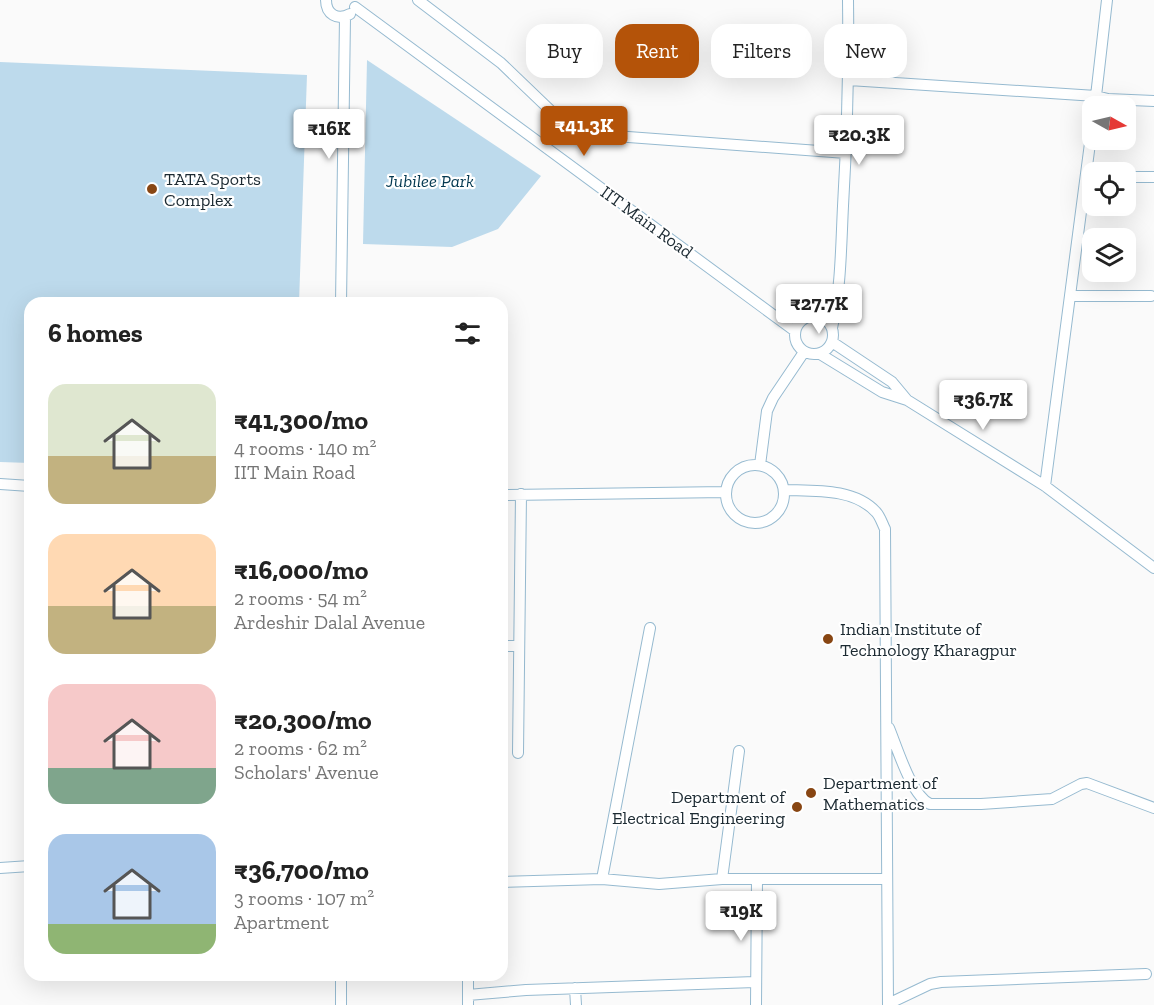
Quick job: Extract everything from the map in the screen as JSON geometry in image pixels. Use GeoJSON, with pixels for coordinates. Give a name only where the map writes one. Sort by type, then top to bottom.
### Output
{"type":"FeatureCollection","features":[{"type":"Feature","properties":{"kind":"street"},"geometry":{"type":"LineString","coordinates":[[326,0],[326,6],[331,14],[345,17],[351,13],[355,3]]}},
{"type":"Feature","properties":{"kind":"street"},"geometry":{"type":"LineString","coordinates":[[418,0],[501,63],[574,133],[846,153]]}},
{"type":"Feature","properties":{"kind":"street"},"geometry":{"type":"LineString","coordinates":[[820,354],[832,342],[832,328],[838,303],[849,80],[848,0]]}},
{"type":"Feature","properties":{"kind":"street"},"geometry":{"type":"LineString","coordinates":[[1097,96],[1107,0]]}},
{"type":"Feature","properties":{"kind":"street","name":"IIT Main Road"},"geometry":{"type":"LineString","coordinates":[[355,3],[795,331]]}},
{"type":"Feature","properties":{"kind":"street"},"geometry":{"type":"LineString","coordinates":[[341,297],[345,17]]}},
{"type":"Feature","properties":{"kind":"street"},"geometry":{"type":"LineString","coordinates":[[849,80],[1082,100]]}},
{"type":"Feature","properties":{"kind":"street"},"geometry":{"type":"LineString","coordinates":[[1136,100],[1154,101]]}},
{"type":"Feature","properties":{"kind":"street"},"geometry":{"type":"LineString","coordinates":[[1136,177],[1154,177]]}},
{"type":"Feature","properties":{"kind":"street"},"geometry":{"type":"LineString","coordinates":[[1045,486],[1083,216]]}},
{"type":"Feature","properties":{"kind":"street"},"geometry":{"type":"LineString","coordinates":[[1070,296],[1151,296]]}},
{"type":"Feature","properties":{"kind":"street"},"geometry":{"type":"LineString","coordinates":[[832,328],[824,319],[812,316],[801,321],[795,331],[796,343],[804,352],[820,354],[882,392],[907,400],[1045,486],[1154,568]]}},
{"type":"Feature","properties":{"kind":"street"},"geometry":{"type":"LineString","coordinates":[[832,342],[892,382],[907,400]]}},
{"type":"Feature","properties":{"kind":"street"},"geometry":{"type":"LineString","coordinates":[[760,465],[767,411],[773,398],[804,352]]}},
{"type":"Feature","properties":{"kind":"street"},"geometry":{"type":"LineString","coordinates":[[751,465],[760,465],[777,473],[785,490],[785,500],[775,517],[757,524],[747,523],[731,511],[726,492],[734,474],[751,465]]}},
{"type":"Feature","properties":{"kind":"street"},"geometry":{"type":"LineString","coordinates":[[0,484],[24,486]]}},
{"type":"Feature","properties":{"kind":"street"},"geometry":{"type":"LineString","coordinates":[[785,490],[828,492],[860,498],[877,513],[885,529],[888,1004],[930,984],[941,982],[1146,974]]}},
{"type":"Feature","properties":{"kind":"street"},"geometry":{"type":"LineString","coordinates":[[508,495],[726,492]]}},
{"type":"Feature","properties":{"kind":"street"},"geometry":{"type":"LineString","coordinates":[[518,753],[521,494]]}},
{"type":"Feature","properties":{"kind":"street"},"geometry":{"type":"LineString","coordinates":[[602,879],[650,628]]}},
{"type":"Feature","properties":{"kind":"street"},"geometry":{"type":"LineString","coordinates":[[508,646],[518,646]]}},
{"type":"Feature","properties":{"kind":"street"},"geometry":{"type":"LineString","coordinates":[[886,721],[922,800],[930,804],[981,804],[1052,799],[1087,783],[1154,808]]}},
{"type":"Feature","properties":{"kind":"street"},"geometry":{"type":"LineString","coordinates":[[722,879],[739,752]]}},
{"type":"Feature","properties":{"kind":"street"},"geometry":{"type":"LineString","coordinates":[[0,868],[24,866]]}},
{"type":"Feature","properties":{"kind":"street"},"geometry":{"type":"LineString","coordinates":[[508,882],[602,879],[659,884],[722,879],[887,879]]}},
{"type":"Feature","properties":{"kind":"street"},"geometry":{"type":"LineString","coordinates":[[756,1005],[757,879]]}},
{"type":"Feature","properties":{"kind":"street"},"geometry":{"type":"LineString","coordinates":[[341,981],[341,1005]]}},
{"type":"Feature","properties":{"kind":"street"},"geometry":{"type":"LineString","coordinates":[[468,981],[468,1000],[574,988],[755,981]]}},
{"type":"Feature","properties":{"kind":"street"},"geometry":{"type":"LineString","coordinates":[[574,988],[576,1005]]}},
{"type":"Feature","properties":{"kind":"green space","name":"Jubilee Park"},"geometry":{"type":"Polygon","coordinates":[[[367,60],[541,176],[498,229],[452,247],[363,244],[367,60]]]}},
{"type":"Feature","properties":{"kind":"green space","name":"TATA Sports Complex"},"geometry":{"type":"Polygon","coordinates":[[[0,62],[307,75],[299,297],[24,297],[24,463],[0,462],[0,62]]]}},
{"type":"Feature","properties":{"kind":"place","name":"TATA Sports Complex"},"geometry":{"type":"Point","coordinates":[152,189]}},
{"type":"Feature","properties":{"kind":"place","name":"Indian Institute of Technology Kharagpur"},"geometry":{"type":"Point","coordinates":[828,639]}},
{"type":"Feature","properties":{"kind":"place","name":"Department of Mathematics"},"geometry":{"type":"Point","coordinates":[811,793]}},
{"type":"Feature","properties":{"kind":"place","name":"Department of Electrical Engineering"},"geometry":{"type":"Point","coordinates":[797,807]}}]}
